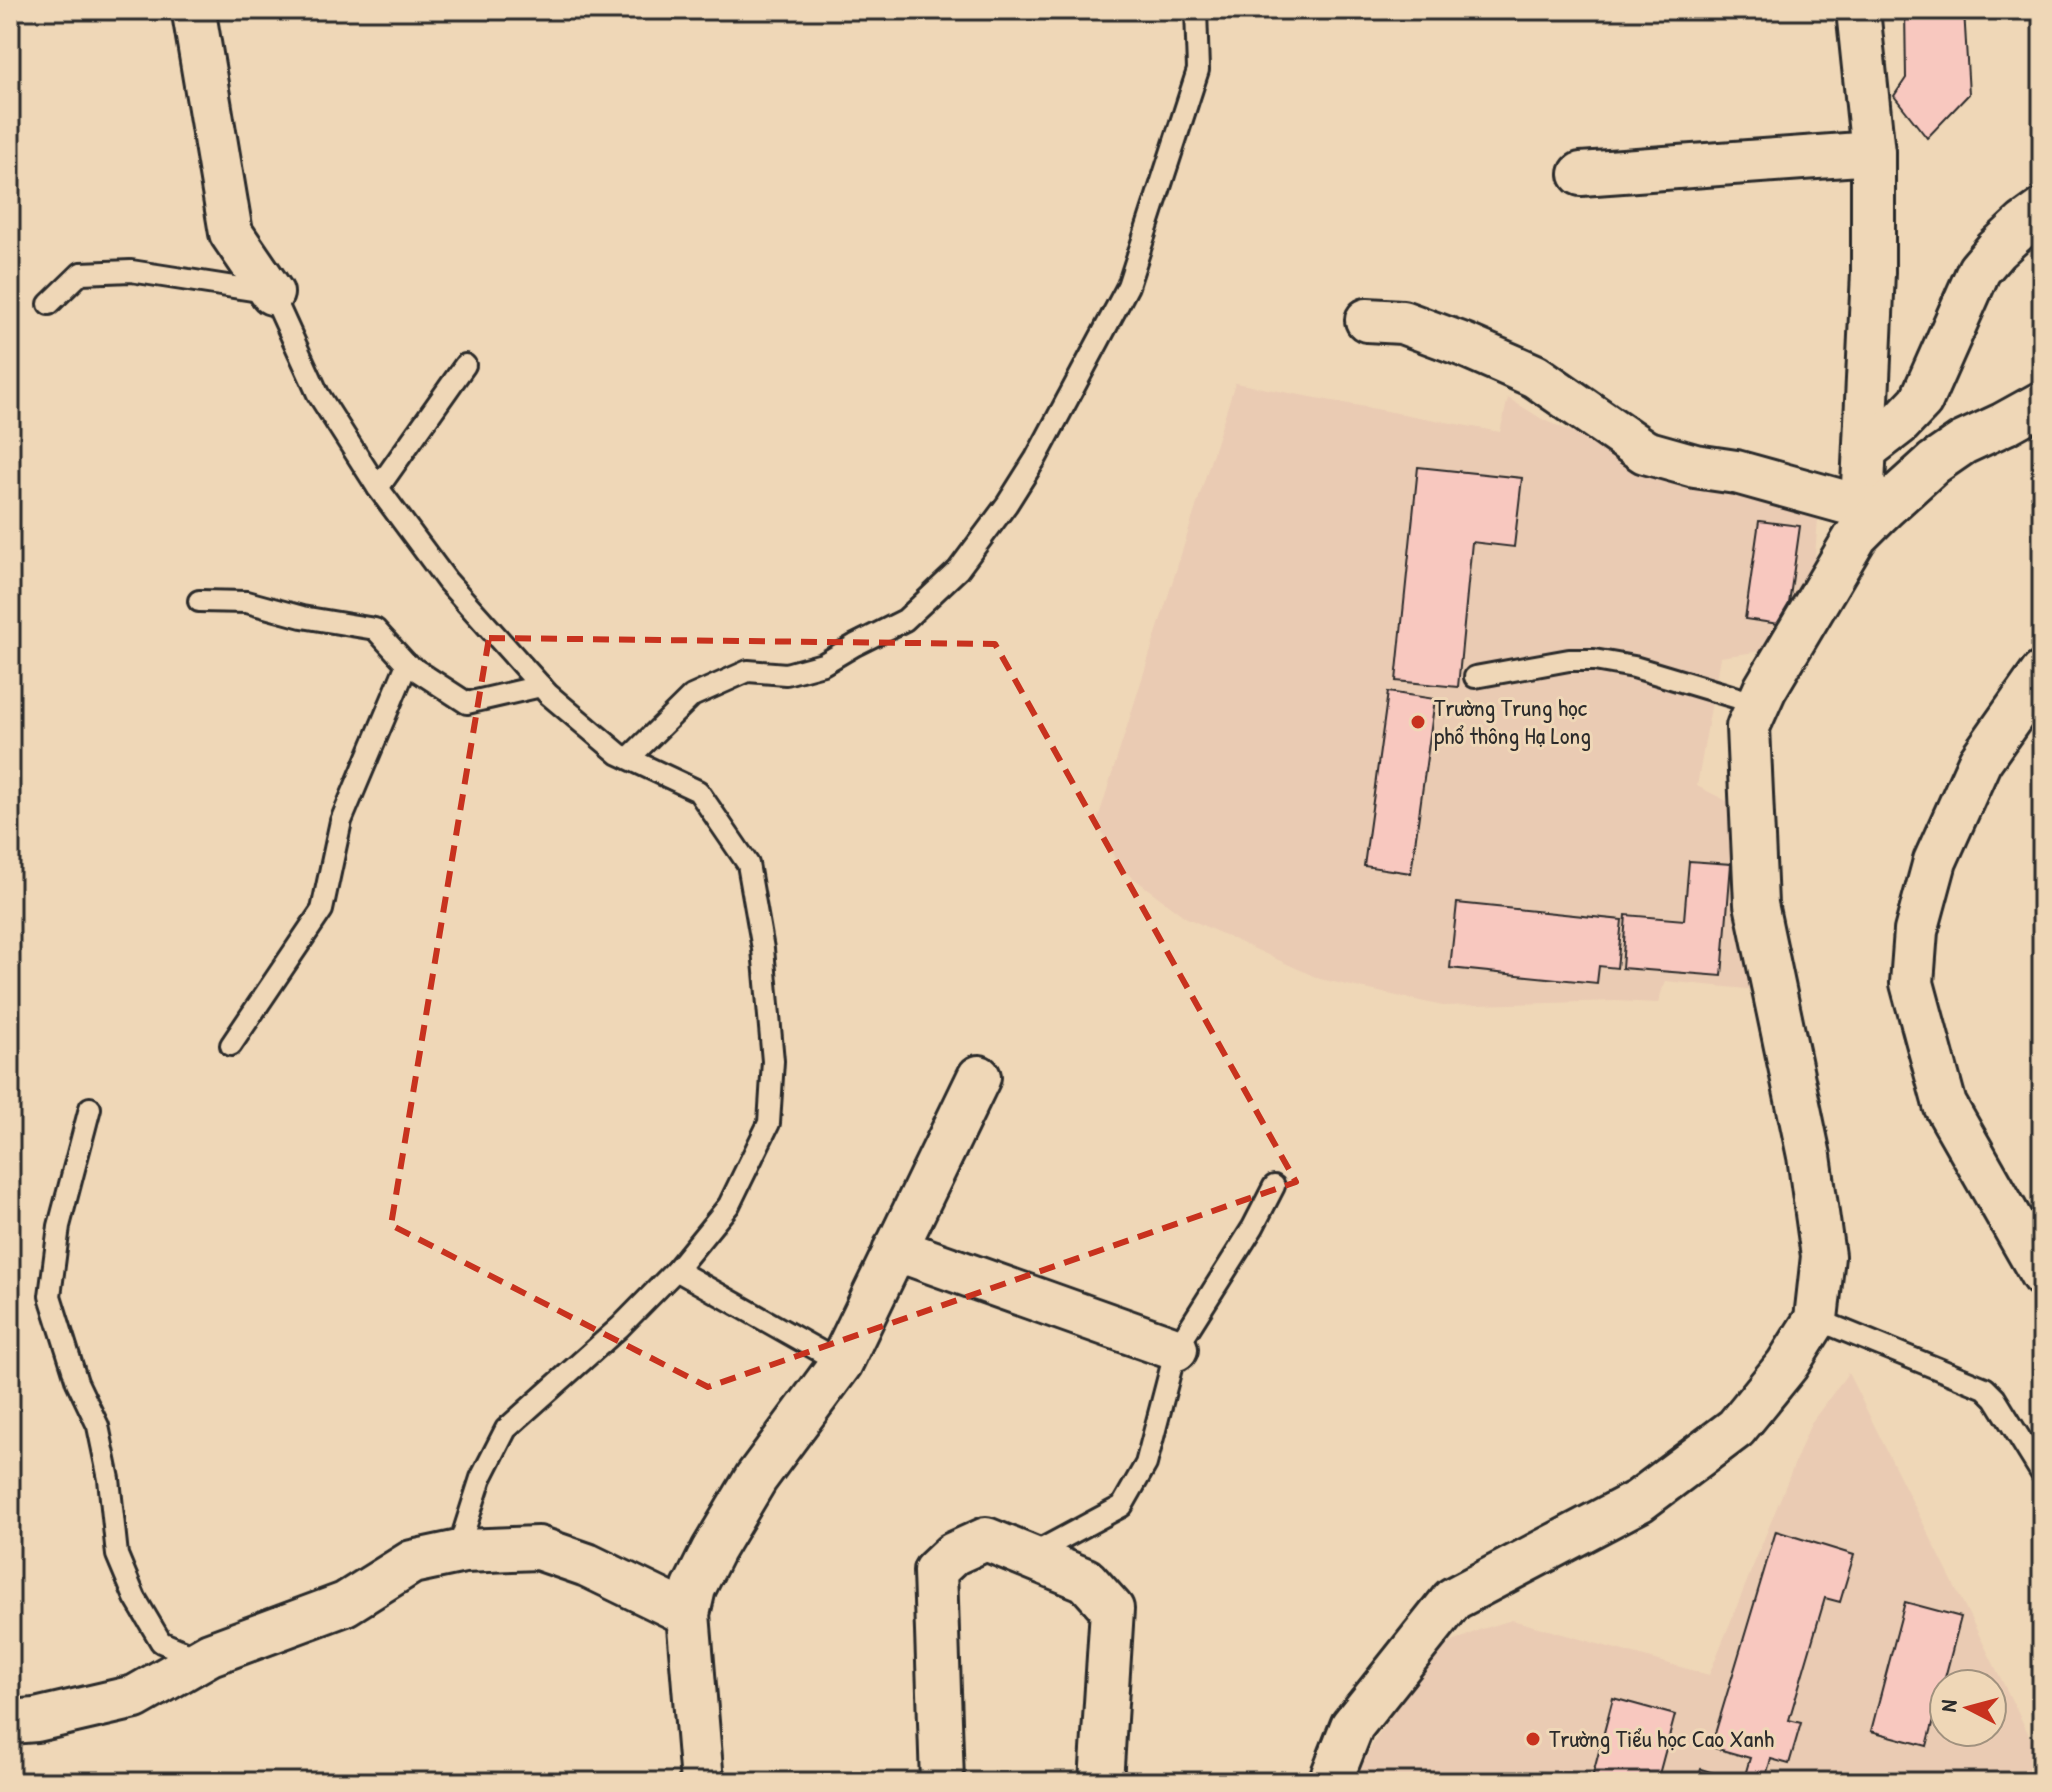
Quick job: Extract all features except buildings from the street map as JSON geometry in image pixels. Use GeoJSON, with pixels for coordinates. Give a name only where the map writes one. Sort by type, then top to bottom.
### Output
{"type":"FeatureCollection","features":[{"type":"Feature","properties":{"kind":"street"},"geometry":{"type":"LineString","coordinates":[[1858,10],[1873,153],[1873,272],[1865,450],[1872,508]]}},
{"type":"Feature","properties":{"kind":"street"},"geometry":{"type":"LineString","coordinates":[[194,13],[231,233],[272,293]]}},
{"type":"Feature","properties":{"kind":"street"},"geometry":{"type":"LineString","coordinates":[[1581,174],[1873,153]]}},
{"type":"Feature","properties":{"kind":"street"},"geometry":{"type":"LineString","coordinates":[[1865,450],[1900,423],[1921,401],[1979,270],[1996,250],[2042,211]]}},
{"type":"Feature","properties":{"kind":"street"},"geometry":{"type":"LineString","coordinates":[[1367,320],[1402,322],[1535,376],[1645,452],[1872,508]]}},
{"type":"Feature","properties":{"kind":"street"},"geometry":{"type":"LineString","coordinates":[[1330,1782],[1352,1726],[1453,1599],[1639,1501],[1736,1428],[1787,1365],[1816,1319],[1823,1256],[1809,1156],[1756,904],[1748,727],[1765,689],[1872,508],[1963,443],[2042,403]]}},
{"type":"Feature","properties":{"kind":"street"},"geometry":{"type":"LineString","coordinates":[[2042,673],[1980,761],[1935,861],[1916,931],[1912,983],[1945,1105],[2042,1275]]}},
{"type":"Feature","properties":{"kind":"street"},"geometry":{"type":"LineString","coordinates":[[702,1782],[688,1614],[694,1588],[756,1478],[841,1363],[979,1077]]}},
{"type":"Feature","properties":{"kind":"street"},"geometry":{"type":"LineString","coordinates":[[895,1249],[1176,1349]]}},
{"type":"Feature","properties":{"kind":"street"},"geometry":{"type":"LineString","coordinates":[[942,1782],[935,1571],[953,1554],[986,1539],[1086,1580],[1112,1609],[1101,1782]]}},
{"type":"Feature","properties":{"kind":"street"},"geometry":{"type":"LineString","coordinates":[[10,1722],[36,1720],[135,1697],[210,1654],[345,1604],[412,1562],[457,1553],[538,1548],[587,1565],[688,1614]]}},
{"type":"Feature","properties":{"kind":"lane"},"geometry":{"type":"LineString","coordinates":[[629,758],[692,696],[748,671],[786,674],[823,664],[905,620],[958,570],[1007,504],[1036,458],[1128,286],[1198,70],[1196,10]]}},
{"type":"Feature","properties":{"kind":"lane"},"geometry":{"type":"LineString","coordinates":[[49,304],[81,273],[118,271],[272,293],[318,394],[378,488],[447,581],[541,686],[619,754],[698,791],[748,864],[763,949],[773,1061],[769,1123],[729,1205],[676,1270],[620,1327],[506,1429],[481,1478],[457,1553]]}},
{"type":"Feature","properties":{"kind":"lane"},"geometry":{"type":"LineString","coordinates":[[378,488],[465,365]]}},
{"type":"Feature","properties":{"kind":"lane"},"geometry":{"type":"LineString","coordinates":[[199,601],[247,602],[302,617],[375,629],[407,664],[467,703],[541,686]]}},
{"type":"Feature","properties":{"kind":"lane"},"geometry":{"type":"LineString","coordinates":[[1475,677],[1569,660],[1594,660],[1634,667],[1758,704]]}},
{"type":"Feature","properties":{"kind":"lane"},"geometry":{"type":"LineString","coordinates":[[231,1045],[322,910],[341,821],[407,664]]}},
{"type":"Feature","properties":{"kind":"lane"},"geometry":{"type":"LineString","coordinates":[[90,1108],[59,1226],[50,1296],[77,1382],[98,1426],[109,1479],[117,1555],[135,1598],[161,1642],[201,1659]]}},
{"type":"Feature","properties":{"kind":"lane"},"geometry":{"type":"LineString","coordinates":[[1029,1556],[1122,1506],[1146,1464],[1176,1349],[1253,1227],[1274,1186]]}},
{"type":"Feature","properties":{"kind":"lane"},"geometry":{"type":"LineString","coordinates":[[676,1270],[841,1363]]}},
{"type":"Feature","properties":{"kind":"lane"},"geometry":{"type":"LineString","coordinates":[[1816,1319],[1985,1388],[1995,1398],[2042,1474]]}},
{"type":"Feature","properties":{"kind":"highlighted area"},"geometry":{"type":"Polygon","coordinates":[[[489,638],[995,644],[1296,1182],[708,1387],[391,1225],[489,638]]]}},
{"type":"Feature","properties":{"kind":"shaded area","name":"Trường Trung học phổ thông Hạ Long"},"geometry":{"type":"Polygon","coordinates":[[[1235,383],[1500,432],[1508,398],[1542,419],[1687,481],[1818,519],[1813,580],[1769,650],[1720,657],[1697,786],[1739,807],[1757,990],[1665,981],[1658,1003],[1616,1001],[1443,1006],[1320,979],[1185,917],[1119,867],[1097,822],[1235,383]]]}},
{"type":"Feature","properties":{"kind":"shaded area"},"geometry":{"type":"Polygon","coordinates":[[[1848,1373],[1996,1668],[1928,1668],[1928,1748],[2008,1748],[2008,1693],[2042,1761],[2042,1782],[1351,1782],[1399,1700],[1442,1647],[1479,1630],[1512,1620],[1709,1675],[1811,1423],[1848,1373]]]}},
{"type":"Feature","properties":{"kind":"place","name":"Trường Trung học phổ thông Hạ Long"},"geometry":{"type":"Point","coordinates":[1418,722]}},
{"type":"Feature","properties":{"kind":"place","name":"Trường Tiểu học Cao Xanh"},"geometry":{"type":"Point","coordinates":[1533,1739]}}]}
